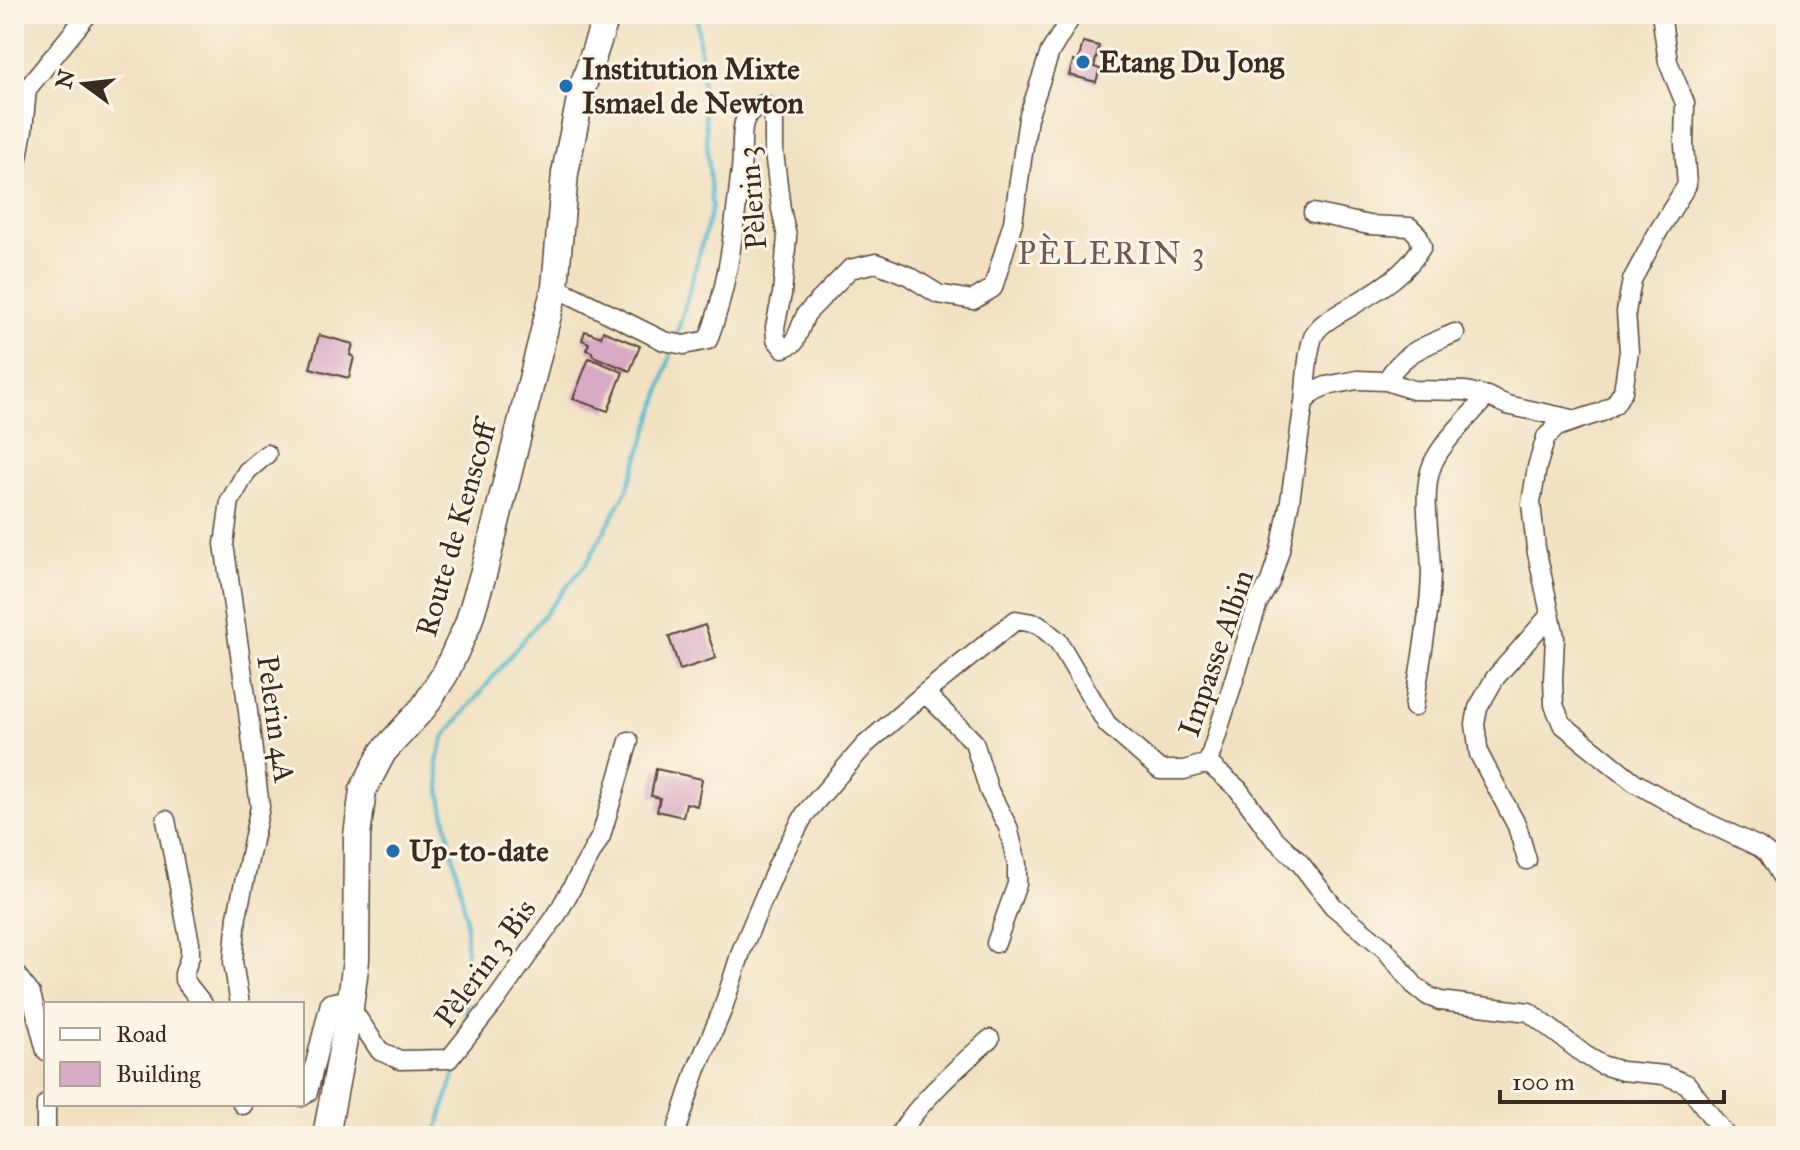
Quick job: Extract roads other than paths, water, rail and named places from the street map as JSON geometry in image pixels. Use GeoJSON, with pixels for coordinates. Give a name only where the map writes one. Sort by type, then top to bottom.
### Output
{"type":"FeatureCollection","features":[{"type":"Feature","properties":{"kind":"main road","name":"Route de Kenscoff"},"geometry":{"type":"LineString","coordinates":[[326,1136],[356,960],[357,836],[363,790],[383,752],[424,707],[445,674],[468,624],[555,287],[565,173],[582,89],[607,14]]}},
{"type":"Feature","properties":{"kind":"street"},"geometry":{"type":"LineString","coordinates":[[14,114],[27,89],[88,14]]}},
{"type":"Feature","properties":{"kind":"street","name":"Pèlerin 3"},"geometry":{"type":"LineString","coordinates":[[555,287],[664,341],[684,345],[708,340],[719,313],[732,240],[743,158],[744,122],[753,108],[763,104],[770,108],[774,123],[775,166],[787,237],[782,294],[775,327],[776,339],[783,348],[794,343],[806,314],[850,269],[876,263],[909,276],[938,294],[973,300],[993,288],[1013,222],[1028,118],[1050,52],[1073,14]]}},
{"type":"Feature","properties":{"kind":"street"},"geometry":{"type":"LineString","coordinates":[[1661,14],[1668,62],[1685,103],[1687,185],[1632,280],[1626,312],[1629,351],[1623,391],[1615,404],[1602,412],[1557,427],[1546,437],[1531,503],[1536,548],[1555,637],[1554,705],[1562,724],[1634,782],[1695,817],[1759,847],[1768,854],[1786,884]]}},
{"type":"Feature","properties":{"kind":"street"},"geometry":{"type":"LineString","coordinates":[[14,180],[27,89]]}},
{"type":"Feature","properties":{"kind":"street","name":"Impasse Albin"},"geometry":{"type":"LineString","coordinates":[[675,1136],[742,949],[778,864],[805,814],[865,745],[1016,620],[1038,624],[1058,641],[1107,724],[1160,770],[1184,770],[1208,763],[1258,603],[1270,582],[1280,550],[1290,501],[1311,342],[1316,331],[1332,318],[1390,282],[1422,246],[1418,235],[1410,227],[1369,225],[1313,213]]}},
{"type":"Feature","properties":{"kind":"street"},"geometry":{"type":"LineString","coordinates":[[1386,381],[1395,365],[1414,351],[1455,333]]}},
{"type":"Feature","properties":{"kind":"street"},"geometry":{"type":"LineString","coordinates":[[1304,402],[1315,391],[1326,386],[1357,380],[1386,381],[1413,390],[1466,391],[1507,405],[1577,420]]}},
{"type":"Feature","properties":{"kind":"street"},"geometry":{"type":"LineString","coordinates":[[1414,707],[1431,575],[1426,495],[1428,477],[1440,450],[1487,396]]}},
{"type":"Feature","properties":{"kind":"street","name":"Pelerin 4A"},"geometry":{"type":"LineString","coordinates":[[240,1002],[233,962],[237,916],[260,807],[224,544],[230,501],[247,471],[267,454]]}},
{"type":"Feature","properties":{"kind":"street"},"geometry":{"type":"LineString","coordinates":[[1527,860],[1517,826],[1479,754],[1475,724],[1478,708],[1495,678],[1550,615]]}},
{"type":"Feature","properties":{"kind":"street"},"geometry":{"type":"LineString","coordinates":[[925,693],[974,742],[989,791],[1008,827],[1017,864],[1017,884],[996,943]]}},
{"type":"Feature","properties":{"kind":"street","name":"Pèlerin 3 Bis"},"geometry":{"type":"LineString","coordinates":[[350,1007],[380,1051],[400,1060],[449,1059],[556,916],[601,836],[629,741]]}},
{"type":"Feature","properties":{"kind":"street"},"geometry":{"type":"LineString","coordinates":[[1208,763],[1238,789],[1272,836],[1300,863],[1333,906],[1385,949],[1414,985],[1428,996],[1440,1001],[1529,1012],[1602,1065],[1622,1071],[1664,1075],[1687,1084],[1726,1136]]}},
{"type":"Feature","properties":{"kind":"street"},"geometry":{"type":"LineString","coordinates":[[166,820],[190,943],[184,980],[201,1002]]}},
{"type":"Feature","properties":{"kind":"street"},"geometry":{"type":"LineString","coordinates":[[14,972],[31,994],[44,1043]]}},
{"type":"Feature","properties":{"kind":"street"},"geometry":{"type":"LineString","coordinates":[[304,1095],[308,1092],[330,1003],[340,1001],[350,1007]]}},
{"type":"Feature","properties":{"kind":"street"},"geometry":{"type":"LineString","coordinates":[[898,1136],[908,1119],[949,1075],[990,1039]]}},
{"type":"Feature","properties":{"kind":"street"},"geometry":{"type":"LineString","coordinates":[[46,1106],[46,1136]]}},
{"type":"Feature","properties":{"kind":"waterway"},"geometry":{"type":"LineString","coordinates":[[676,338],[712,208],[697,14]]}},
{"type":"Feature","properties":{"kind":"waterway"},"geometry":{"type":"LineString","coordinates":[[466,1025],[466,916],[441,797],[437,761],[445,736],[588,561],[627,490],[673,346]]}},
{"type":"Feature","properties":{"kind":"waterway"},"geometry":{"type":"LineString","coordinates":[[435,1136],[458,1063]]}},
{"type":"Feature","properties":{"kind":"place","name":"Etang Du Jong"},"geometry":{"type":"Point","coordinates":[1083,62]}},
{"type":"Feature","properties":{"kind":"place","name":"Institution Mixte Ismael de Newton"},"geometry":{"type":"Point","coordinates":[566,86]}},
{"type":"Feature","properties":{"kind":"place","name":"Up-to-date"},"geometry":{"type":"Point","coordinates":[393,851]}},
{"type":"Feature","properties":{"kind":"district","name":"PÈLERIN 3"},"geometry":{"type":"Point","coordinates":[1112,253]}}]}
